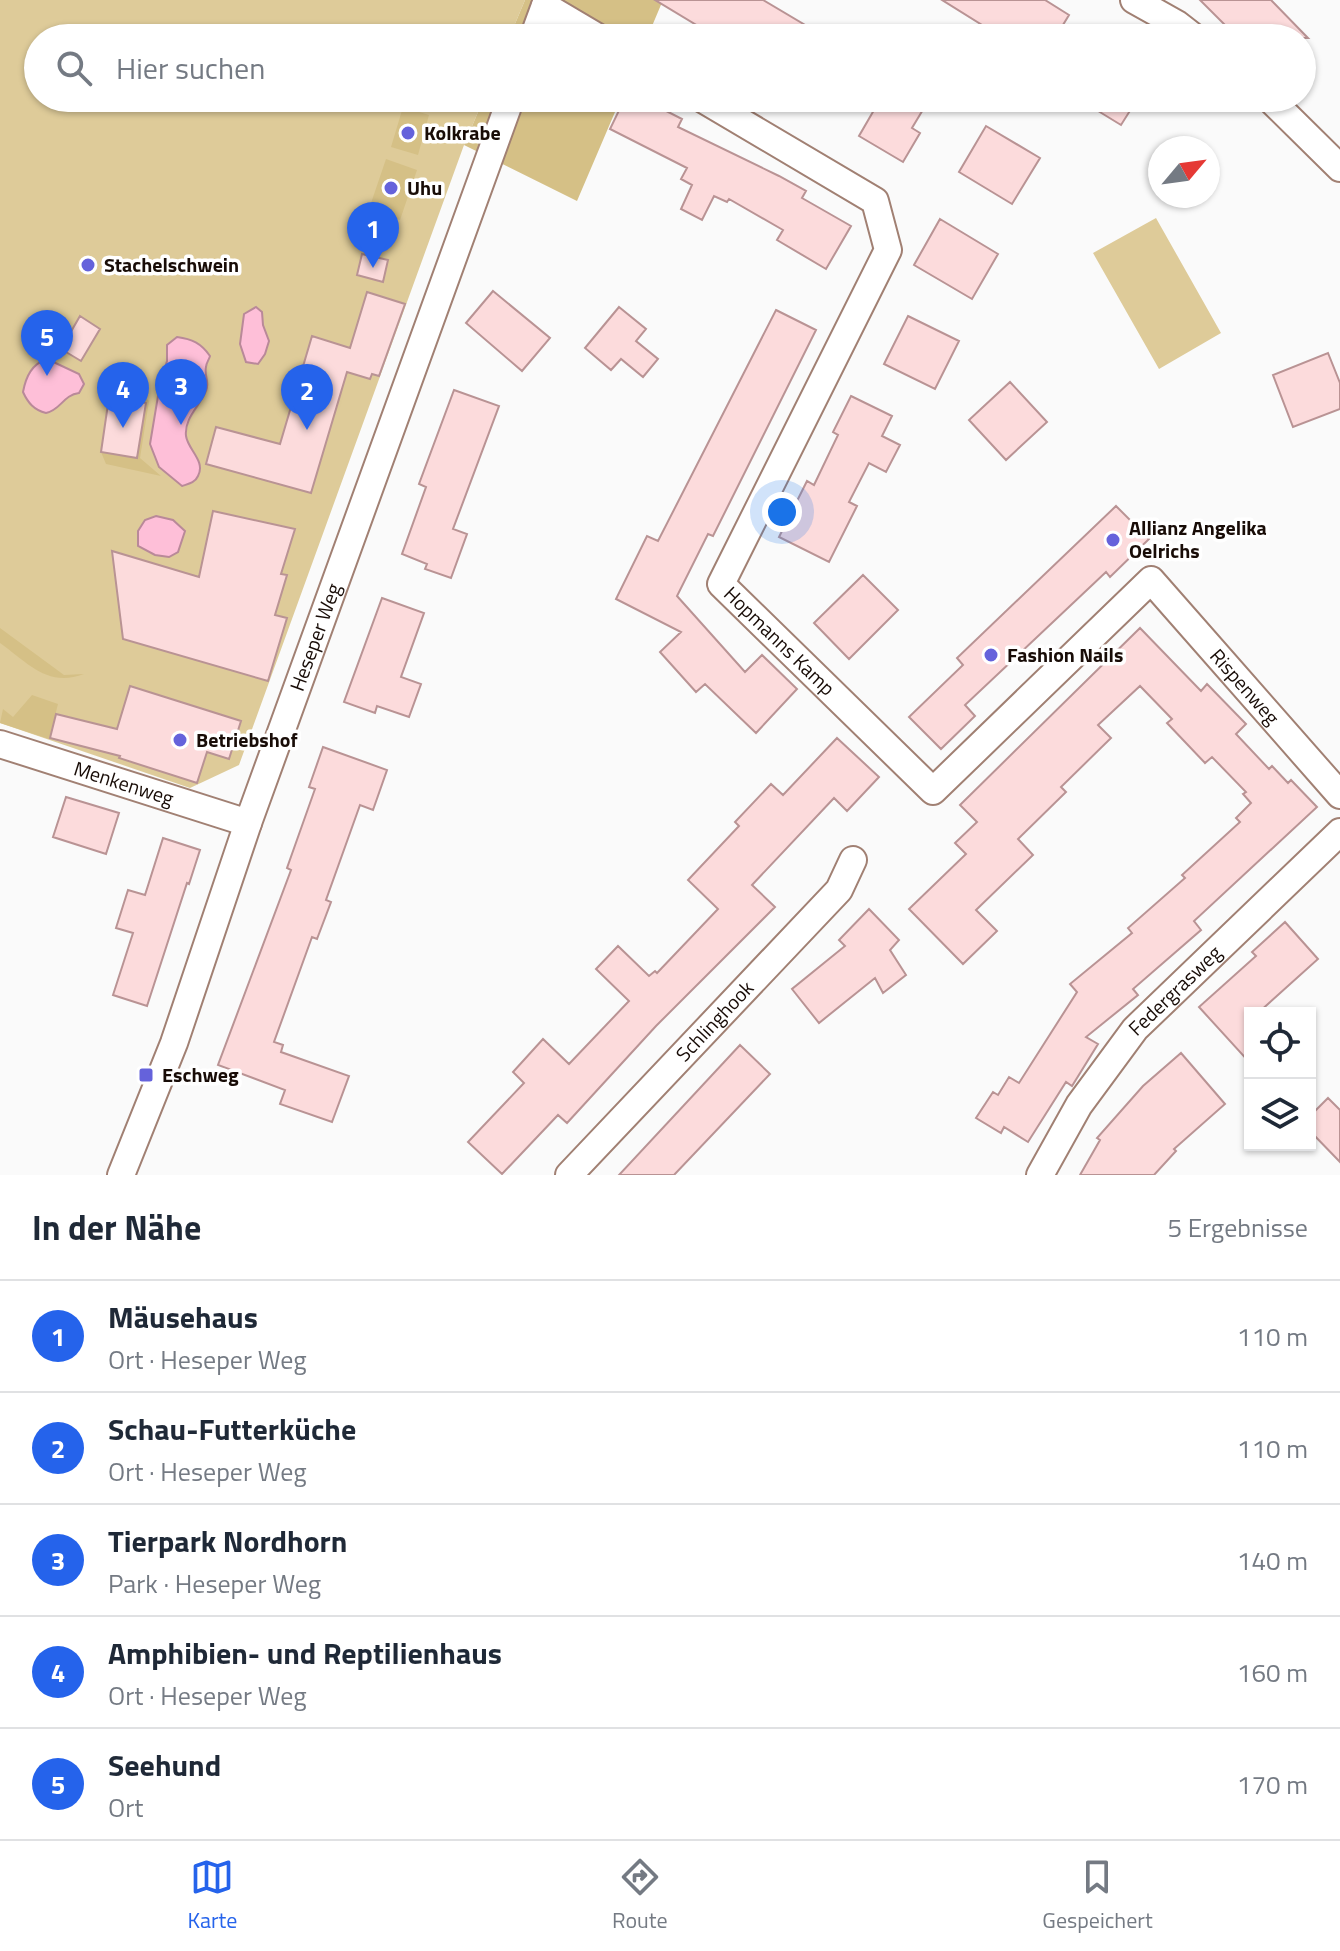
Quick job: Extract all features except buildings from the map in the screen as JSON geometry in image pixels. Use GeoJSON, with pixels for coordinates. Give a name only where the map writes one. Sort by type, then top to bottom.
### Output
{"type":"FeatureCollection","features":[{"type":"Feature","properties":{"kind":"street"},"geometry":{"type":"LineString","coordinates":[[1134,0],[1177,24]]}},
{"type":"Feature","properties":{"kind":"street"},"geometry":{"type":"LineString","coordinates":[[538,24],[546,3],[578,24]]}},
{"type":"Feature","properties":{"kind":"street","name":"Heseper Weg"},"geometry":{"type":"LineString","coordinates":[[121,1175],[174,1043],[248,823],[506,112]]}},
{"type":"Feature","properties":{"kind":"street","name":"Hopmanns Kamp"},"geometry":{"type":"LineString","coordinates":[[725,112],[875,201],[888,250],[721,584],[933,791],[1151,580]]}},
{"type":"Feature","properties":{"kind":"street"},"geometry":{"type":"LineString","coordinates":[[1283,112],[1340,168]]}},
{"type":"Feature","properties":{"kind":"street","name":"Rispenweg"},"geometry":{"type":"LineString","coordinates":[[1151,580],[1340,795]]}},
{"type":"Feature","properties":{"kind":"street","name":"Menkenweg"},"geometry":{"type":"LineString","coordinates":[[0,744],[248,823]]}},
{"type":"Feature","properties":{"kind":"street","name":"Federgrasweg"},"geometry":{"type":"LineString","coordinates":[[1040,1175],[1079,1105],[1135,1029],[1340,832]]}},
{"type":"Feature","properties":{"kind":"street","name":"Schlinghook"},"geometry":{"type":"LineString","coordinates":[[569,1175],[839,890],[853,860]]}},
{"type":"Feature","properties":{"kind":"shaded area"},"geometry":{"type":"Polygon","coordinates":[[[0,0],[525,0],[515,24],[24,24],[24,112],[478,112],[239,765],[190,788],[0,723],[0,0]]]}},
{"type":"Feature","properties":{"kind":"shaded area"},"geometry":{"type":"Polygon","coordinates":[[[525,0],[663,0],[653,24],[515,24],[525,0]]]}},
{"type":"Feature","properties":{"kind":"shaded area"},"geometry":{"type":"Polygon","coordinates":[[[402,112],[429,115],[418,155],[391,147],[402,112]]]}},
{"type":"Feature","properties":{"kind":"shaded area"},"geometry":{"type":"Polygon","coordinates":[[[478,112],[615,112],[577,201],[464,145],[478,112]]]}},
{"type":"Feature","properties":{"kind":"shaded area"},"geometry":{"type":"Polygon","coordinates":[[[386,159],[417,170],[400,220],[369,209],[386,159]]]}},
{"type":"Feature","properties":{"kind":"shaded area"},"geometry":{"type":"Polygon","coordinates":[[[1156,218],[1221,333],[1159,369],[1093,253],[1156,218]]]}},
{"type":"Feature","properties":{"kind":"shaded area"},"geometry":{"type":"Polygon","coordinates":[[[256,307],[262,312],[269,341],[258,364],[246,362],[240,344],[244,314],[256,307]]]}},
{"type":"Feature","properties":{"kind":"shaded area"},"geometry":{"type":"Polygon","coordinates":[[[177,337],[196,342],[210,356],[206,364],[207,388],[186,430],[187,441],[198,460],[200,471],[195,480],[182,486],[159,467],[150,444],[167,361],[167,345],[177,337]]]}},
{"type":"Feature","properties":{"kind":"shaded area"},"geometry":{"type":"Polygon","coordinates":[[[47,359],[79,374],[84,384],[79,393],[46,413],[32,406],[23,392],[30,371],[47,359]]]}},
{"type":"Feature","properties":{"kind":"shaded area"},"geometry":{"type":"Polygon","coordinates":[[[115,371],[149,401],[140,458],[161,476],[106,464],[101,452],[137,458],[146,404],[109,397],[115,371]]]}},
{"type":"Feature","properties":{"kind":"shaded area"},"geometry":{"type":"Polygon","coordinates":[[[156,516],[173,520],[185,531],[178,552],[169,557],[155,555],[138,546],[138,531],[145,520],[156,516]]]}},
{"type":"Feature","properties":{"kind":"shaded area"},"geometry":{"type":"Polygon","coordinates":[[[0,628],[64,675],[84,674],[60,678],[39,671],[0,643],[0,628]]]}},
{"type":"Feature","properties":{"kind":"shaded area"},"geometry":{"type":"Polygon","coordinates":[[[32,695],[58,704],[49,739],[0,723],[3,709],[13,717],[32,695]]]}},
{"type":"Feature","properties":{"kind":"place","name":"Kolkrabe"},"geometry":{"type":"Point","coordinates":[408,133]}},
{"type":"Feature","properties":{"kind":"place","name":"Uhu"},"geometry":{"type":"Point","coordinates":[391,188]}},
{"type":"Feature","properties":{"kind":"place","name":"Stachelschwein"},"geometry":{"type":"Point","coordinates":[88,265]}},
{"type":"Feature","properties":{"kind":"place","name":"Mäusehaus"},"geometry":{"type":"Point","coordinates":[373,268]}},
{"type":"Feature","properties":{"kind":"place","name":"Seehund"},"geometry":{"type":"Point","coordinates":[47,376]}},
{"type":"Feature","properties":{"kind":"place","name":"Tierpark Nordhorn"},"geometry":{"type":"Point","coordinates":[181,425]}},
{"type":"Feature","properties":{"kind":"place","name":"Amphibien- und Reptilienhaus"},"geometry":{"type":"Point","coordinates":[123,428]}},
{"type":"Feature","properties":{"kind":"place","name":"Schau-Futterküche"},"geometry":{"type":"Point","coordinates":[307,430]}},
{"type":"Feature","properties":{"kind":"place","name":"Allianz Angelika Oelrichs"},"geometry":{"type":"Point","coordinates":[1113,540]}},
{"type":"Feature","properties":{"kind":"place","name":"Fashion Nails"},"geometry":{"type":"Point","coordinates":[991,655]}},
{"type":"Feature","properties":{"kind":"place","name":"Betriebshof"},"geometry":{"type":"Point","coordinates":[180,740]}},
{"type":"Feature","properties":{"kind":"place","name":"Eschweg"},"geometry":{"type":"Point","coordinates":[146,1075]}}]}
